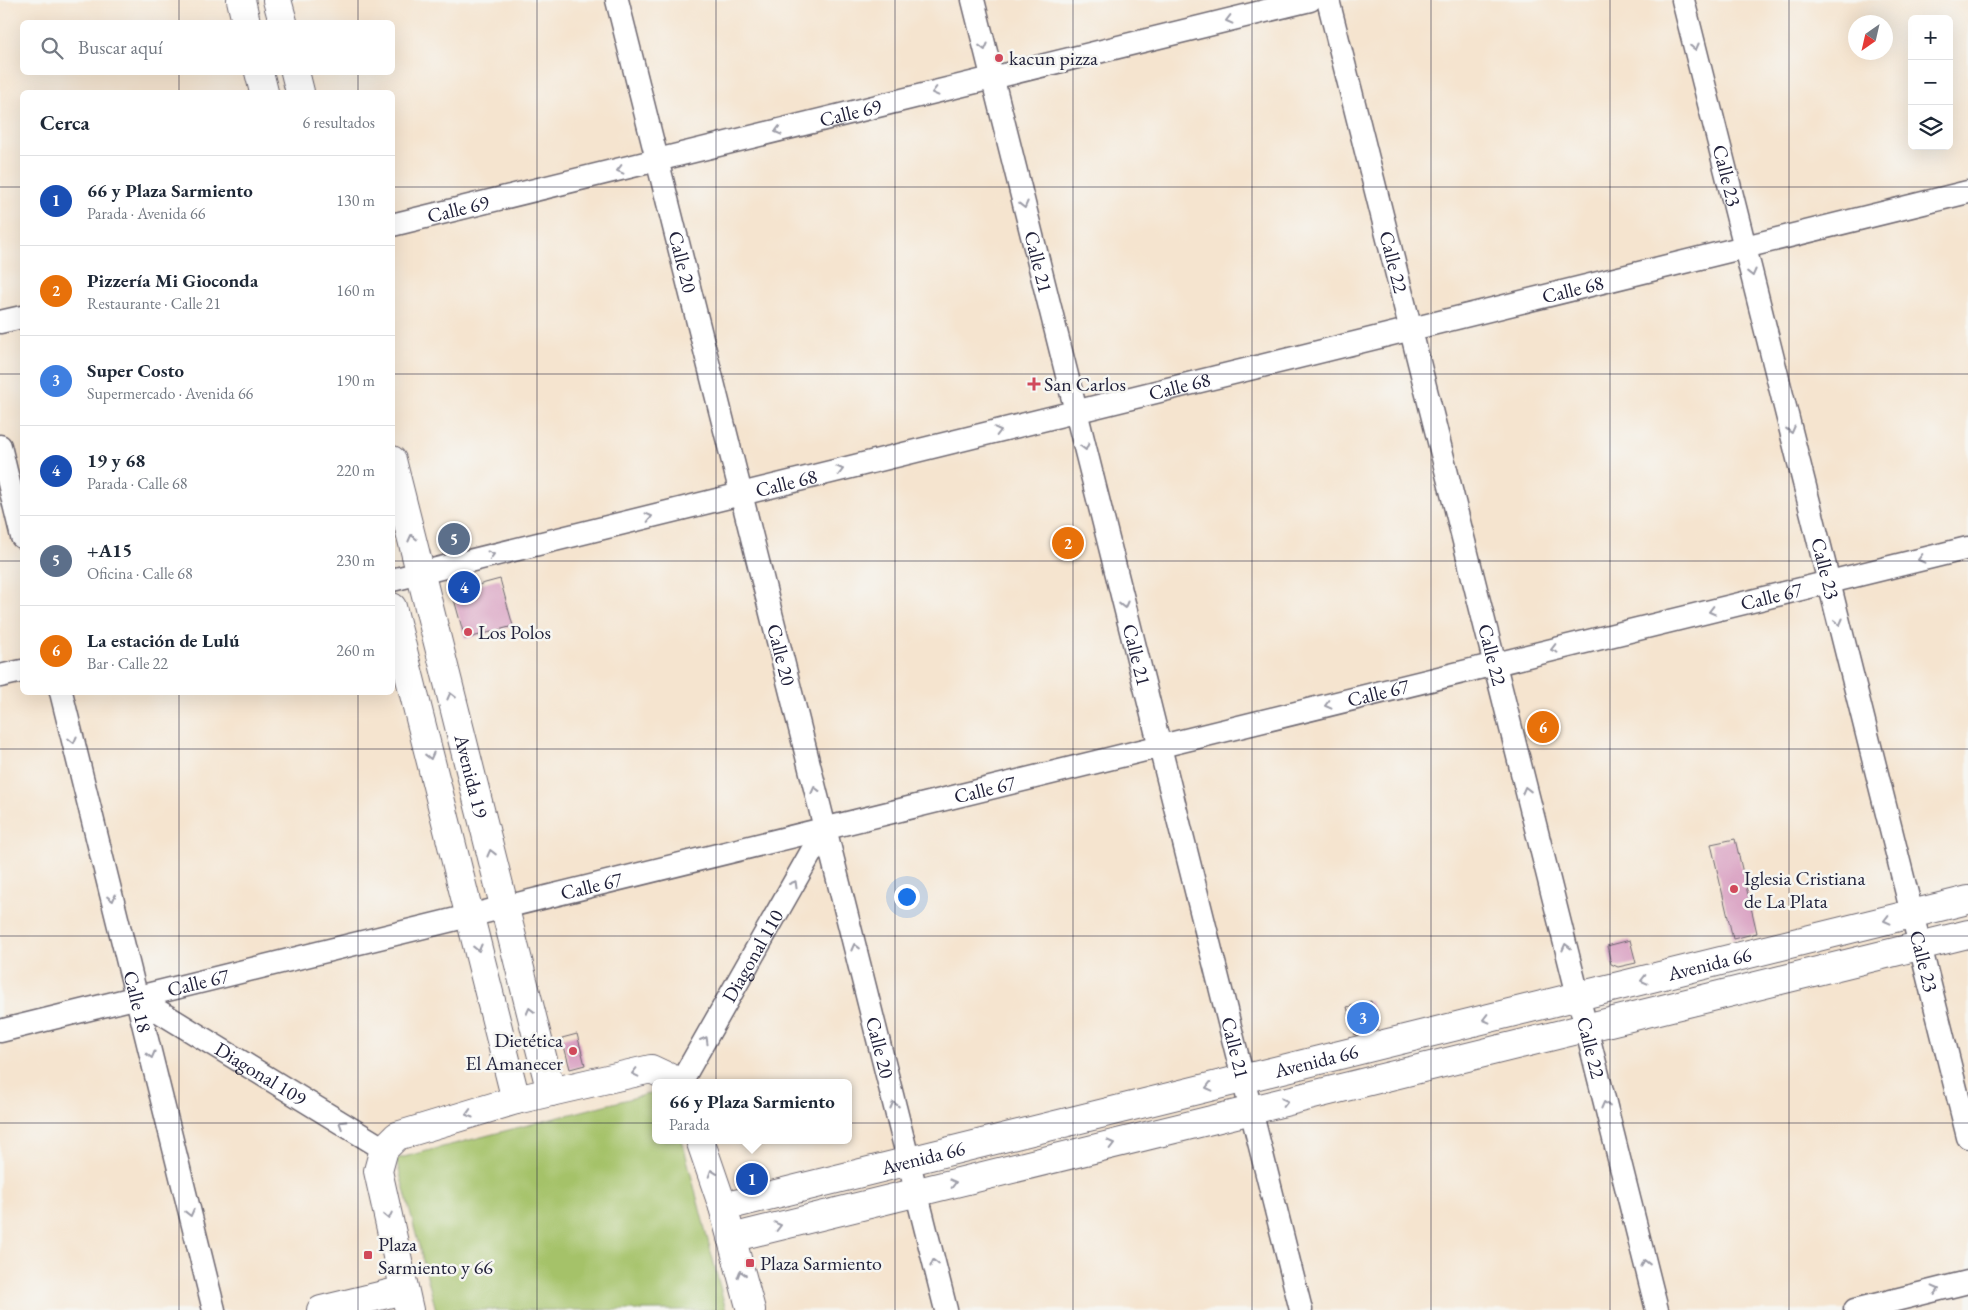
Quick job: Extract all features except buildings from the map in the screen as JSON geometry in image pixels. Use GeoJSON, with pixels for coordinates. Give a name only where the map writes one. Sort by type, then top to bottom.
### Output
{"type":"FeatureCollection","features":[{"type":"Feature","properties":{"kind":"main road"},"geometry":{"type":"LineString","coordinates":[[240,0],[245,20]]}},
{"type":"Feature","properties":{"kind":"main road"},"geometry":{"type":"LineString","coordinates":[[277,0],[282,20]]}},
{"type":"Feature","properties":{"kind":"main road"},"geometry":{"type":"LineString","coordinates":[[260,75],[264,90]]}},
{"type":"Feature","properties":{"kind":"main road"},"geometry":{"type":"LineString","coordinates":[[296,75],[300,90]]}},
{"type":"Feature","properties":{"kind":"main road","name":"Avenida 19"},"geometry":{"type":"LineString","coordinates":[[395,472],[551,1092]]}},
{"type":"Feature","properties":{"kind":"main road","name":"Avenida 19"},"geometry":{"type":"LineString","coordinates":[[395,619],[516,1100]]}},
{"type":"Feature","properties":{"kind":"main road","name":"Avenida 66"},"geometry":{"type":"LineString","coordinates":[[723,1206],[1968,900]]}},
{"type":"Feature","properties":{"kind":"main road","name":"Avenida 66"},"geometry":{"type":"LineString","coordinates":[[731,1238],[1968,934]]}},
{"type":"Feature","properties":{"kind":"main road"},"geometry":{"type":"LineString","coordinates":[[321,1310],[407,1300],[378,1171],[384,1149],[396,1136],[516,1100],[651,1069],[672,1079]]}},
{"type":"Feature","properties":{"kind":"main road"},"geometry":{"type":"LineString","coordinates":[[701,1144],[723,1206],[751,1310]]}},
{"type":"Feature","properties":{"kind":"street","name":"Calle 20"},"geometry":{"type":"LineString","coordinates":[[617,0],[946,1310]]}},
{"type":"Feature","properties":{"kind":"street","name":"Calle 21"},"geometry":{"type":"LineString","coordinates":[[972,0],[1301,1310]]}},
{"type":"Feature","properties":{"kind":"street","name":"Calle 69"},"geometry":{"type":"LineString","coordinates":[[395,225],[1310,0]]}},
{"type":"Feature","properties":{"kind":"street","name":"Calle 22"},"geometry":{"type":"LineString","coordinates":[[1328,0],[1657,1310]]}},
{"type":"Feature","properties":{"kind":"street","name":"Calle 23"},"geometry":{"type":"LineString","coordinates":[[1683,0],[1968,1137]]}},
{"type":"Feature","properties":{"kind":"street","name":"Calle 68"},"geometry":{"type":"LineString","coordinates":[[395,579],[1968,192]]}},
{"type":"Feature","properties":{"kind":"street"},"geometry":{"type":"LineString","coordinates":[[0,322],[20,317]]}},
{"type":"Feature","properties":{"kind":"street"},"geometry":{"type":"LineString","coordinates":[[0,446],[20,529]]}},
{"type":"Feature","properties":{"kind":"street","name":"Calle 67"},"geometry":{"type":"LineString","coordinates":[[0,1031],[1968,548]]}},
{"type":"Feature","properties":{"kind":"street"},"geometry":{"type":"LineString","coordinates":[[0,676],[20,671]]}},
{"type":"Feature","properties":{"kind":"street","name":"Calle 18"},"geometry":{"type":"LineString","coordinates":[[62,695],[214,1310]]}},
{"type":"Feature","properties":{"kind":"street","name":"Diagonal 110"},"geometry":{"type":"LineString","coordinates":[[683,1079],[825,828]]}},
{"type":"Feature","properties":{"kind":"street","name":"Diagonal 109"},"geometry":{"type":"LineString","coordinates":[[137,998],[384,1149]]}},
{"type":"Feature","properties":{"kind":"street"},"geometry":{"type":"LineString","coordinates":[[1854,1310],[1968,1282]]}},
{"type":"Feature","properties":{"kind":"green space"},"geometry":{"type":"Polygon","coordinates":[[[652,1093],[652,1144],[683,1144],[726,1310],[436,1310],[396,1159],[652,1093]]]}},
{"type":"Feature","properties":{"kind":"place","name":"kacun pizza"},"geometry":{"type":"Point","coordinates":[999,58]}},
{"type":"Feature","properties":{"kind":"place","name":"San Carlos"},"geometry":{"type":"Point","coordinates":[1034,384]}},
{"type":"Feature","properties":{"kind":"place","name":"+A15"},"geometry":{"type":"Point","coordinates":[454,539]}},
{"type":"Feature","properties":{"kind":"place","name":"Pizzería Mi Gioconda"},"geometry":{"type":"Point","coordinates":[1068,543]}},
{"type":"Feature","properties":{"kind":"place","name":"19 y 68"},"geometry":{"type":"Point","coordinates":[464,587]}},
{"type":"Feature","properties":{"kind":"place","name":"Los Polos"},"geometry":{"type":"Point","coordinates":[468,632]}},
{"type":"Feature","properties":{"kind":"place","name":"La estación de Lulú"},"geometry":{"type":"Point","coordinates":[1543,727]}},
{"type":"Feature","properties":{"kind":"place","name":"Iglesia Cristiana de La Plata"},"geometry":{"type":"Point","coordinates":[1734,889]}},
{"type":"Feature","properties":{"kind":"place","name":"Super Costo"},"geometry":{"type":"Point","coordinates":[1363,1018]}},
{"type":"Feature","properties":{"kind":"place","name":"Dietética El Amanecer"},"geometry":{"type":"Point","coordinates":[573,1051]}},
{"type":"Feature","properties":{"kind":"place","name":"66 y Plaza Sarmiento"},"geometry":{"type":"Point","coordinates":[752,1179]}},
{"type":"Feature","properties":{"kind":"place","name":"Plaza Sarmiento y 66"},"geometry":{"type":"Point","coordinates":[368,1255]}},
{"type":"Feature","properties":{"kind":"place","name":"Plaza Sarmiento"},"geometry":{"type":"Point","coordinates":[750,1263]}}]}
